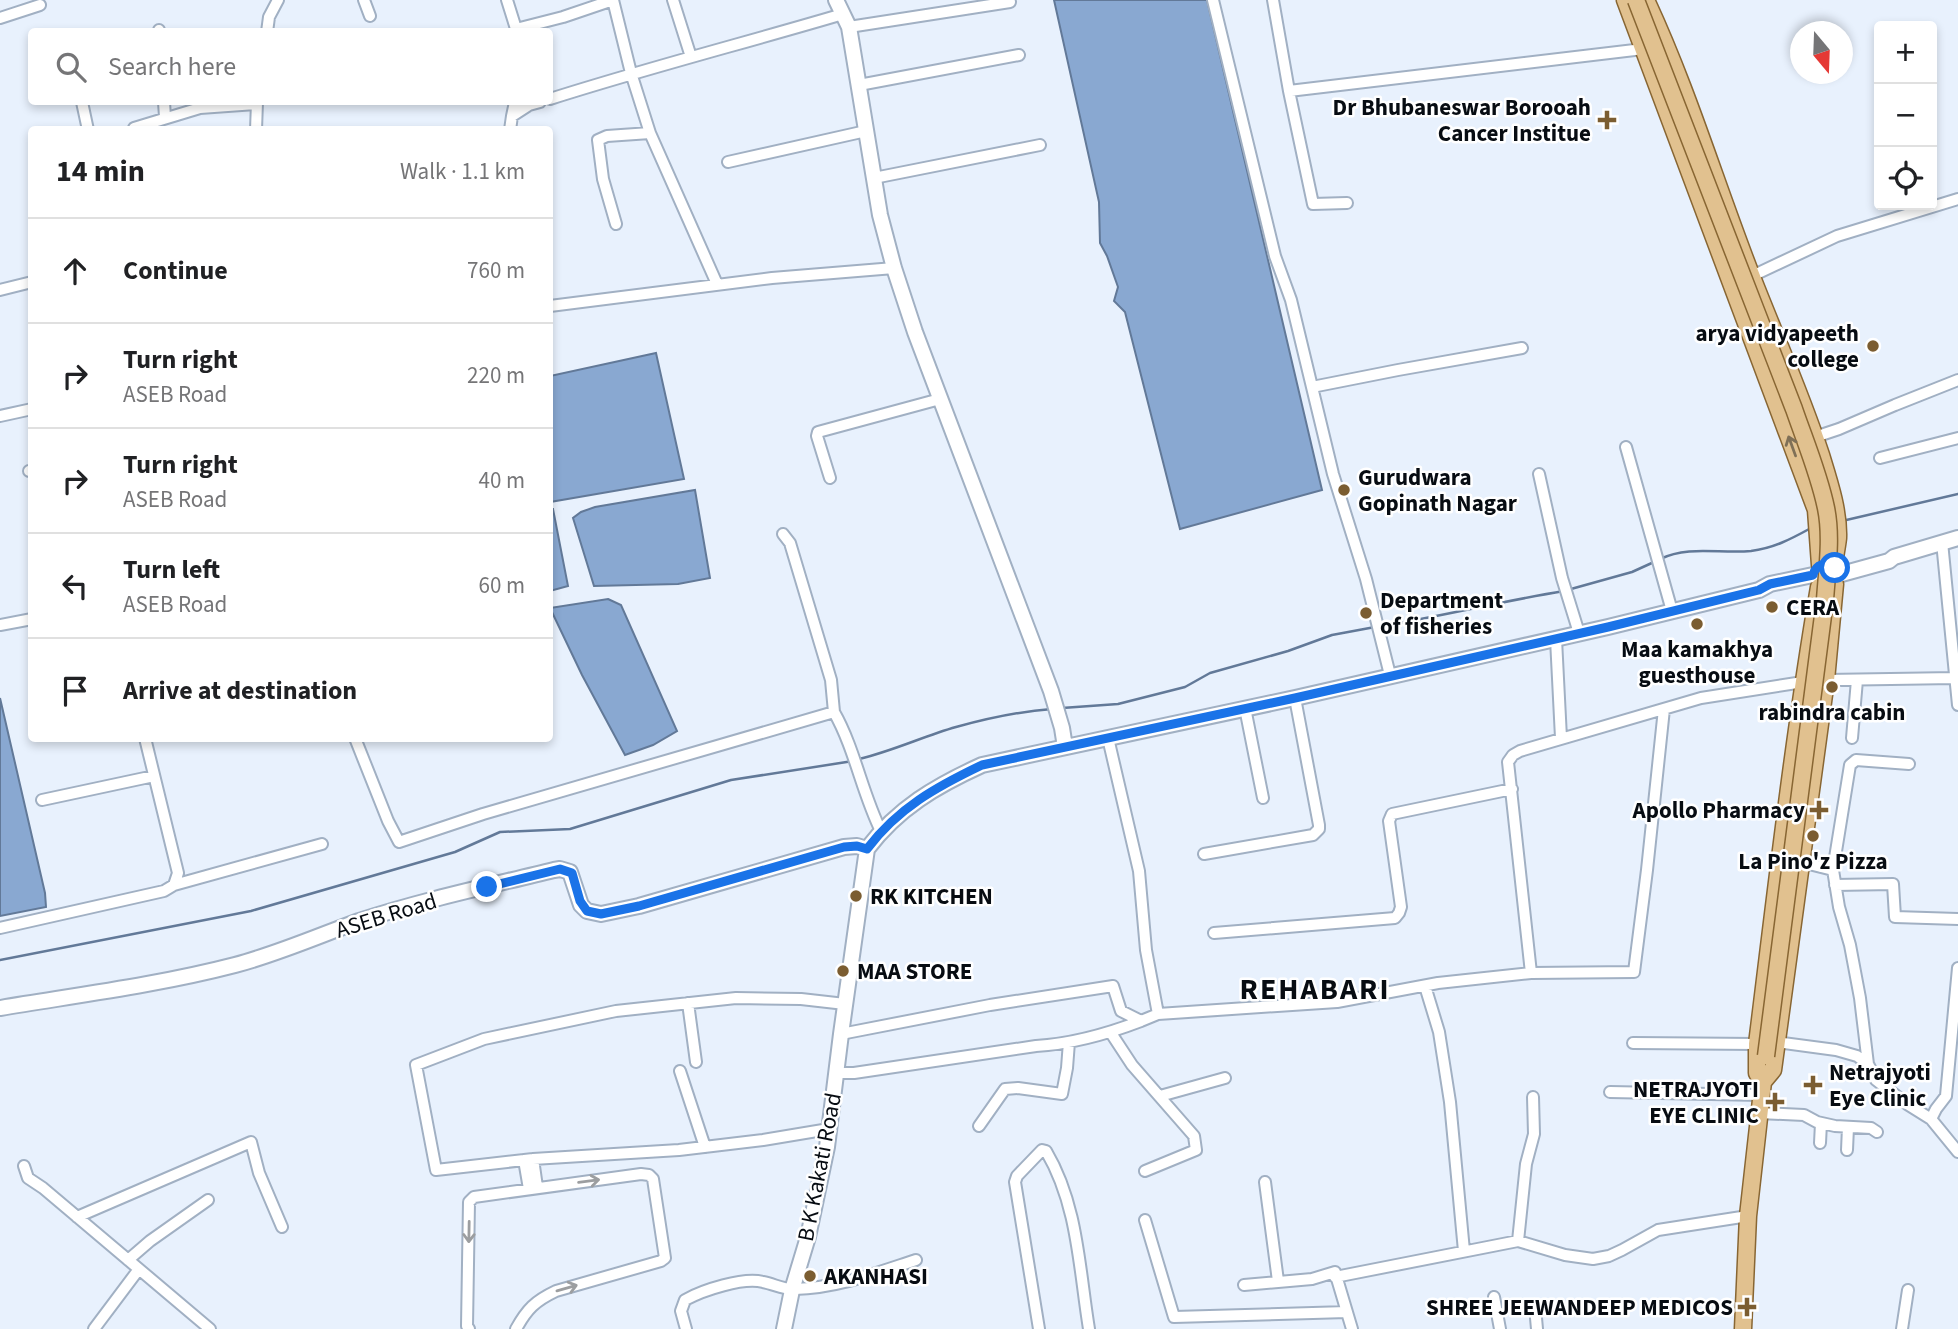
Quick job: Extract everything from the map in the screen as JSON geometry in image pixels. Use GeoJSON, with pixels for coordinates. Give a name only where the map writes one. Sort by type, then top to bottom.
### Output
{"type":"FeatureCollection","features":[{"type":"Feature","properties":{"kind":"main road"},"geometry":{"type":"LineString","coordinates":[[1625,0],[1816,510],[1818,547],[1826,576],[1826,680],[1773,1070],[1762,1088]]}},
{"type":"Feature","properties":{"kind":"main road"},"geometry":{"type":"LineString","coordinates":[[1636,0],[1794,409],[1826,509],[1829,550],[1823,613],[1762,1050]]}},
{"type":"Feature","properties":{"kind":"main road"},"geometry":{"type":"LineString","coordinates":[[1646,0],[1684,87],[1752,276],[1815,437],[1828,477],[1836,512],[1838,537],[1826,576],[1803,682],[1778,863],[1762,1050],[1762,1088],[1748,1216],[1743,1329]]}},
{"type":"Feature","properties":{"kind":"street"},"geometry":{"type":"LineString","coordinates":[[268,28],[269,17],[278,0]]}},
{"type":"Feature","properties":{"kind":"street"},"geometry":{"type":"LineString","coordinates":[[364,0],[370,16]]}},
{"type":"Feature","properties":{"kind":"street"},"geometry":{"type":"LineString","coordinates":[[507,0],[516,28]]}},
{"type":"Feature","properties":{"kind":"street"},"geometry":{"type":"LineString","coordinates":[[527,28],[613,0],[631,73],[650,133],[717,284]]}},
{"type":"Feature","properties":{"kind":"street"},"geometry":{"type":"LineString","coordinates":[[673,0],[691,57]]}},
{"type":"Feature","properties":{"kind":"street"},"geometry":{"type":"LineString","coordinates":[[836,0],[846,21],[880,215],[894,268],[940,399],[1051,691],[1065,747]]}},
{"type":"Feature","properties":{"kind":"street"},"geometry":{"type":"LineString","coordinates":[[1213,0],[1275,256],[1291,300],[1333,474],[1366,579],[1390,675]]}},
{"type":"Feature","properties":{"kind":"street"},"geometry":{"type":"LineString","coordinates":[[1273,0],[1313,204],[1347,203]]}},
{"type":"Feature","properties":{"kind":"street"},"geometry":{"type":"LineString","coordinates":[[553,98],[691,57],[846,21],[1010,2]]}},
{"type":"Feature","properties":{"kind":"street"},"geometry":{"type":"LineString","coordinates":[[0,18],[40,5]]}},
{"type":"Feature","properties":{"kind":"street"},"geometry":{"type":"LineString","coordinates":[[1289,91],[1643,49]]}},
{"type":"Feature","properties":{"kind":"street"},"geometry":{"type":"LineString","coordinates":[[859,85],[1018,55]]}},
{"type":"Feature","properties":{"kind":"street"},"geometry":{"type":"LineString","coordinates":[[83,105],[87,126]]}},
{"type":"Feature","properties":{"kind":"street"},"geometry":{"type":"LineString","coordinates":[[164,105],[165,117]]}},
{"type":"Feature","properties":{"kind":"street"},"geometry":{"type":"LineString","coordinates":[[140,126],[200,108],[234,105]]}},
{"type":"Feature","properties":{"kind":"street"},"geometry":{"type":"LineString","coordinates":[[256,126],[257,105]]}},
{"type":"Feature","properties":{"kind":"street"},"geometry":{"type":"LineString","coordinates":[[511,126],[514,105]]}},
{"type":"Feature","properties":{"kind":"street"},"geometry":{"type":"LineString","coordinates":[[512,116],[529,105]]}},
{"type":"Feature","properties":{"kind":"street"},"geometry":{"type":"LineString","coordinates":[[729,162],[866,131]]}},
{"type":"Feature","properties":{"kind":"street"},"geometry":{"type":"LineString","coordinates":[[616,224],[603,179],[598,140],[607,136],[650,133]]}},
{"type":"Feature","properties":{"kind":"street"},"geometry":{"type":"LineString","coordinates":[[874,178],[1040,145]]}},
{"type":"Feature","properties":{"kind":"street"},"geometry":{"type":"LineString","coordinates":[[1752,276],[1837,236],[1958,199]]}},
{"type":"Feature","properties":{"kind":"street"},"geometry":{"type":"LineString","coordinates":[[553,306],[717,284],[894,268]]}},
{"type":"Feature","properties":{"kind":"street"},"geometry":{"type":"LineString","coordinates":[[0,290],[28,283]]}},
{"type":"Feature","properties":{"kind":"street"},"geometry":{"type":"LineString","coordinates":[[1312,387],[1521,348]]}},
{"type":"Feature","properties":{"kind":"street"},"geometry":{"type":"LineString","coordinates":[[1815,437],[1958,380]]}},
{"type":"Feature","properties":{"kind":"street"},"geometry":{"type":"LineString","coordinates":[[830,478],[818,432],[940,399]]}},
{"type":"Feature","properties":{"kind":"street"},"geometry":{"type":"LineString","coordinates":[[0,416],[28,410]]}},
{"type":"Feature","properties":{"kind":"street"},"geometry":{"type":"LineString","coordinates":[[1880,458],[1958,438]]}},
{"type":"Feature","properties":{"kind":"street"},"geometry":{"type":"LineString","coordinates":[[1626,447],[1672,611]]}},
{"type":"Feature","properties":{"kind":"street"},"geometry":{"type":"LineString","coordinates":[[1539,474],[1562,578],[1579,634]]}},
{"type":"Feature","properties":{"kind":"street"},"geometry":{"type":"LineString","coordinates":[[783,534],[790,543],[831,680],[834,712],[843,729],[881,831]]}},
{"type":"Feature","properties":{"kind":"street"},"geometry":{"type":"LineString","coordinates":[[867,849],[881,831],[900,814],[942,784],[982,765],[1295,698],[1759,590],[1767,594],[1886,555],[1894,556],[1958,538]]}},
{"type":"Feature","properties":{"kind":"street"},"geometry":{"type":"LineString","coordinates":[[1942,542],[1958,705]]}},
{"type":"Feature","properties":{"kind":"street"},"geometry":{"type":"LineString","coordinates":[[0,625],[28,621]]}},
{"type":"Feature","properties":{"kind":"street"},"geometry":{"type":"LineString","coordinates":[[1556,639],[1561,738]]}},
{"type":"Feature","properties":{"kind":"street"},"geometry":{"type":"LineString","coordinates":[[1826,680],[1955,678]]}},
{"type":"Feature","properties":{"kind":"street"},"geometry":{"type":"LineString","coordinates":[[1852,738],[1857,680]]}},
{"type":"Feature","properties":{"kind":"street"},"geometry":{"type":"LineString","coordinates":[[1531,973],[1508,762],[1513,755],[1561,738],[1701,698],[1803,682]]}},
{"type":"Feature","properties":{"kind":"street"},"geometry":{"type":"LineString","coordinates":[[1204,854],[1313,835],[1319,830],[1295,698]]}},
{"type":"Feature","properties":{"kind":"street"},"geometry":{"type":"LineString","coordinates":[[1245,708],[1263,798]]}},
{"type":"Feature","properties":{"kind":"street"},"geometry":{"type":"LineString","coordinates":[[836,1073],[854,1073],[1069,1042],[1111,1033],[1158,1014],[1337,1002],[1425,986],[1531,973],[1634,972],[1664,709]]}},
{"type":"Feature","properties":{"kind":"street"},"geometry":{"type":"LineString","coordinates":[[357,742],[399,842],[483,814],[834,712]]}},
{"type":"Feature","properties":{"kind":"street"},"geometry":{"type":"LineString","coordinates":[[1108,738],[1139,871],[1146,950],[1158,1014]]}},
{"type":"Feature","properties":{"kind":"street"},"geometry":{"type":"LineString","coordinates":[[146,742],[178,873],[174,885]]}},
{"type":"Feature","properties":{"kind":"street"},"geometry":{"type":"LineString","coordinates":[[1909,764],[1856,760],[1850,765],[1833,870],[1860,998],[1868,1064],[1876,1080],[1931,1119],[1958,1152]]}},
{"type":"Feature","properties":{"kind":"street"},"geometry":{"type":"LineString","coordinates":[[42,800],[154,776]]}},
{"type":"Feature","properties":{"kind":"street"},"geometry":{"type":"LineString","coordinates":[[1214,933],[1395,918],[1401,907],[1389,821],[1392,814],[1512,789]]}},
{"type":"Feature","properties":{"kind":"street"},"geometry":{"type":"LineString","coordinates":[[0,928],[164,891],[174,885],[322,844]]}},
{"type":"Feature","properties":{"kind":"street","name":"ASEB Road"},"geometry":{"type":"LineString","coordinates":[[0,1008],[225,968],[422,902],[554,870],[570,872],[582,905],[587,911],[601,914],[639,906],[844,847],[857,846],[867,849]]}},
{"type":"Feature","properties":{"kind":"street","name":"B K Kakati Road"},"geometry":{"type":"LineString","coordinates":[[784,1329],[792,1290],[808,1237],[827,1147],[867,849]]}},
{"type":"Feature","properties":{"kind":"street"},"geometry":{"type":"LineString","coordinates":[[1801,862],[1833,870]]}},
{"type":"Feature","properties":{"kind":"street"},"geometry":{"type":"LineString","coordinates":[[1835,885],[1893,884],[1895,917],[1958,919]]}},
{"type":"Feature","properties":{"kind":"street"},"geometry":{"type":"LineString","coordinates":[[1931,1119],[1946,1096],[1958,968]]}},
{"type":"Feature","properties":{"kind":"street"},"geometry":{"type":"LineString","coordinates":[[841,1034],[990,1005],[1113,986],[1121,1011],[1141,1021]]}},
{"type":"Feature","properties":{"kind":"street"},"geometry":{"type":"LineString","coordinates":[[1425,986],[1439,1032],[1450,1101],[1464,1251]]}},
{"type":"Feature","properties":{"kind":"street"},"geometry":{"type":"LineString","coordinates":[[829,1129],[705,1147],[436,1170],[416,1065],[484,1039],[616,1011],[736,998],[801,999],[845,1004]]}},
{"type":"Feature","properties":{"kind":"street"},"geometry":{"type":"LineString","coordinates":[[688,1003],[695,1062]]}},
{"type":"Feature","properties":{"kind":"street"},"geometry":{"type":"LineString","coordinates":[[1111,1033],[1132,1065],[1194,1136],[1196,1150],[1145,1171]]}},
{"type":"Feature","properties":{"kind":"street"},"geometry":{"type":"LineString","coordinates":[[979,1126],[1005,1089],[1018,1088],[1062,1094],[1069,1042]]}},
{"type":"Feature","properties":{"kind":"street"},"geometry":{"type":"LineString","coordinates":[[1776,1042],[1836,1050],[1857,1056],[1868,1064]]}},
{"type":"Feature","properties":{"kind":"street"},"geometry":{"type":"LineString","coordinates":[[1633,1043],[1762,1050]]}},
{"type":"Feature","properties":{"kind":"street"},"geometry":{"type":"LineString","coordinates":[[680,1071],[705,1147]]}},
{"type":"Feature","properties":{"kind":"street"},"geometry":{"type":"LineString","coordinates":[[1160,1096],[1225,1078]]}},
{"type":"Feature","properties":{"kind":"street"},"geometry":{"type":"LineString","coordinates":[[1610,1092],[1762,1088]]}},
{"type":"Feature","properties":{"kind":"street"},"geometry":{"type":"LineString","coordinates":[[1518,1241],[1526,1164],[1534,1134],[1532,1097]]}},
{"type":"Feature","properties":{"kind":"street"},"geometry":{"type":"LineString","coordinates":[[1759,1113],[1804,1115],[1821,1123],[1871,1128],[1877,1132]]}},
{"type":"Feature","properties":{"kind":"street"},"geometry":{"type":"LineString","coordinates":[[1820,1143],[1821,1123]]}},
{"type":"Feature","properties":{"kind":"street"},"geometry":{"type":"LineString","coordinates":[[1847,1150],[1848,1127]]}},
{"type":"Feature","properties":{"kind":"street"},"geometry":{"type":"LineString","coordinates":[[78,1217],[251,1142],[258,1174],[282,1227]]}},
{"type":"Feature","properties":{"kind":"street"},"geometry":{"type":"LineString","coordinates":[[1039,1329],[1015,1182],[1042,1150],[1046,1151],[1056,1168],[1066,1192],[1079,1251],[1089,1329]]}},
{"type":"Feature","properties":{"kind":"street"},"geometry":{"type":"LineString","coordinates":[[644,1174],[649,1151]]}},
{"type":"Feature","properties":{"kind":"street"},"geometry":{"type":"LineString","coordinates":[[529,1160],[533,1188]]}},
{"type":"Feature","properties":{"kind":"street"},"geometry":{"type":"LineString","coordinates":[[24,1166],[28,1178],[209,1329]]}},
{"type":"Feature","properties":{"kind":"street"},"geometry":{"type":"LineString","coordinates":[[469,1329],[469,1202],[474,1197],[644,1174],[653,1179],[665,1258],[540,1299],[526,1311],[516,1329]]}},
{"type":"Feature","properties":{"kind":"street"},"geometry":{"type":"LineString","coordinates":[[1265,1182],[1278,1281]]}},
{"type":"Feature","properties":{"kind":"street"},"geometry":{"type":"LineString","coordinates":[[128,1260],[208,1200]]}},
{"type":"Feature","properties":{"kind":"street"},"geometry":{"type":"LineString","coordinates":[[1335,1277],[1518,1241],[1565,1255],[1593,1259],[1609,1256],[1658,1230],[1748,1216]]}},
{"type":"Feature","properties":{"kind":"street"},"geometry":{"type":"LineString","coordinates":[[1145,1220],[1174,1317],[1347,1312]]}},
{"type":"Feature","properties":{"kind":"street"},"geometry":{"type":"LineString","coordinates":[[686,1329],[681,1311],[685,1300],[691,1296],[750,1281],[761,1281],[792,1290],[847,1283],[916,1260]]}},
{"type":"Feature","properties":{"kind":"street"},"geometry":{"type":"LineString","coordinates":[[94,1329],[139,1269]]}},
{"type":"Feature","properties":{"kind":"street"},"geometry":{"type":"LineString","coordinates":[[1244,1285],[1312,1279],[1335,1272],[1352,1329]]}},
{"type":"Feature","properties":{"kind":"street"},"geometry":{"type":"LineString","coordinates":[[1902,1329],[1908,1290]]}},
{"type":"Feature","properties":{"kind":"street"},"geometry":{"type":"LineString","coordinates":[[1494,1297],[1500,1329]]}},
{"type":"Feature","properties":{"kind":"street"},"geometry":{"type":"LineString","coordinates":[[1535,1307],[1536,1329]]}},
{"type":"Feature","properties":{"kind":"water"},"geometry":{"type":"Polygon","coordinates":[[[1054,0],[1207,0],[1322,490],[1180,529],[1125,312],[1114,301],[1118,287],[1100,243],[1099,202],[1054,0]]]}},
{"type":"Feature","properties":{"kind":"water"},"geometry":{"type":"Polygon","coordinates":[[[656,353],[684,479],[553,501],[553,375],[656,353]]]}},
{"type":"Feature","properties":{"kind":"water"},"geometry":{"type":"Polygon","coordinates":[[[695,490],[710,578],[678,584],[594,586],[573,518],[595,507],[695,490]]]}},
{"type":"Feature","properties":{"kind":"water"},"geometry":{"type":"Polygon","coordinates":[[[553,509],[568,586],[553,590],[553,509]]]}},
{"type":"Feature","properties":{"kind":"water"},"geometry":{"type":"Polygon","coordinates":[[[608,599],[621,605],[677,731],[653,745],[625,755],[582,675],[553,614],[553,608],[608,599]]]}},
{"type":"Feature","properties":{"kind":"water"},"geometry":{"type":"Polygon","coordinates":[[[0,698],[46,907],[0,916],[0,698]]]}},
{"type":"Feature","properties":{"kind":"waterway"},"geometry":{"type":"LineString","coordinates":[[1842,521],[1958,494]]}},
{"type":"Feature","properties":{"kind":"waterway"},"geometry":{"type":"LineString","coordinates":[[1660,559],[1682,552],[1759,550],[1782,543],[1811,528]]}},
{"type":"Feature","properties":{"kind":"waterway"},"geometry":{"type":"LineString","coordinates":[[1571,589],[1632,572],[1654,562]]}},
{"type":"Feature","properties":{"kind":"waterway"},"geometry":{"type":"LineString","coordinates":[[1382,626],[1564,591]]}},
{"type":"Feature","properties":{"kind":"waterway"},"geometry":{"type":"LineString","coordinates":[[1062,708],[1118,704],[1185,687],[1210,673],[1288,651],[1332,635],[1375,627]]}},
{"type":"Feature","properties":{"kind":"waterway"},"geometry":{"type":"LineString","coordinates":[[859,759],[967,724],[1017,713],[1052,709]]}},
{"type":"Feature","properties":{"kind":"waterway"},"geometry":{"type":"LineString","coordinates":[[0,960],[251,911],[455,852],[500,832],[570,829],[731,780],[853,761]]}},
{"type":"Feature","properties":{"kind":"place","name":"Dr Bhubaneswar Borooah Cancer Institue"},"geometry":{"type":"Point","coordinates":[1607,120]}},
{"type":"Feature","properties":{"kind":"place","name":"arya vidyapeeth college"},"geometry":{"type":"Point","coordinates":[1873,346]}},
{"type":"Feature","properties":{"kind":"place","name":"Gurudwara Gopinath Nagar"},"geometry":{"type":"Point","coordinates":[1344,490]}},
{"type":"Feature","properties":{"kind":"place","name":"CERA"},"geometry":{"type":"Point","coordinates":[1772,607]}},
{"type":"Feature","properties":{"kind":"place","name":"Department of fisheries"},"geometry":{"type":"Point","coordinates":[1366,613]}},
{"type":"Feature","properties":{"kind":"place","name":"Maa kamakhya guesthouse"},"geometry":{"type":"Point","coordinates":[1697,624]}},
{"type":"Feature","properties":{"kind":"place","name":"rabindra cabin"},"geometry":{"type":"Point","coordinates":[1832,687]}},
{"type":"Feature","properties":{"kind":"place","name":"Apollo Pharmacy"},"geometry":{"type":"Point","coordinates":[1819,810]}},
{"type":"Feature","properties":{"kind":"place","name":"La Pino'z Pizza"},"geometry":{"type":"Point","coordinates":[1813,836]}},
{"type":"Feature","properties":{"kind":"place","name":"RK KITCHEN"},"geometry":{"type":"Point","coordinates":[856,896]}},
{"type":"Feature","properties":{"kind":"place","name":"MAA STORE"},"geometry":{"type":"Point","coordinates":[843,971]}},
{"type":"Feature","properties":{"kind":"place","name":"Netrajyoti Eye Clinic"},"geometry":{"type":"Point","coordinates":[1813,1085]}},
{"type":"Feature","properties":{"kind":"place","name":"NETRAJYOTI EYE CLINIC"},"geometry":{"type":"Point","coordinates":[1775,1102]}},
{"type":"Feature","properties":{"kind":"place","name":"AKANHASI"},"geometry":{"type":"Point","coordinates":[810,1276]}},
{"type":"Feature","properties":{"kind":"place","name":"SHREE JEEWANDEEP MEDICOS"},"geometry":{"type":"Point","coordinates":[1747,1307]}},
{"type":"Feature","properties":{"kind":"district","name":"REHABARI"},"geometry":{"type":"Point","coordinates":[1315,989]}},
{"type":"Feature","properties":{"kind":"route"},"geometry":{"type":"LineString","coordinates":[[487,887],[560,869],[572,873],[580,901],[587,911],[595,914],[616,912],[844,847],[857,846],[867,849],[881,831],[900,814],[942,784],[982,765],[1608,627],[1813,575],[1820,565],[1828,564],[1835,568]]}}]}
